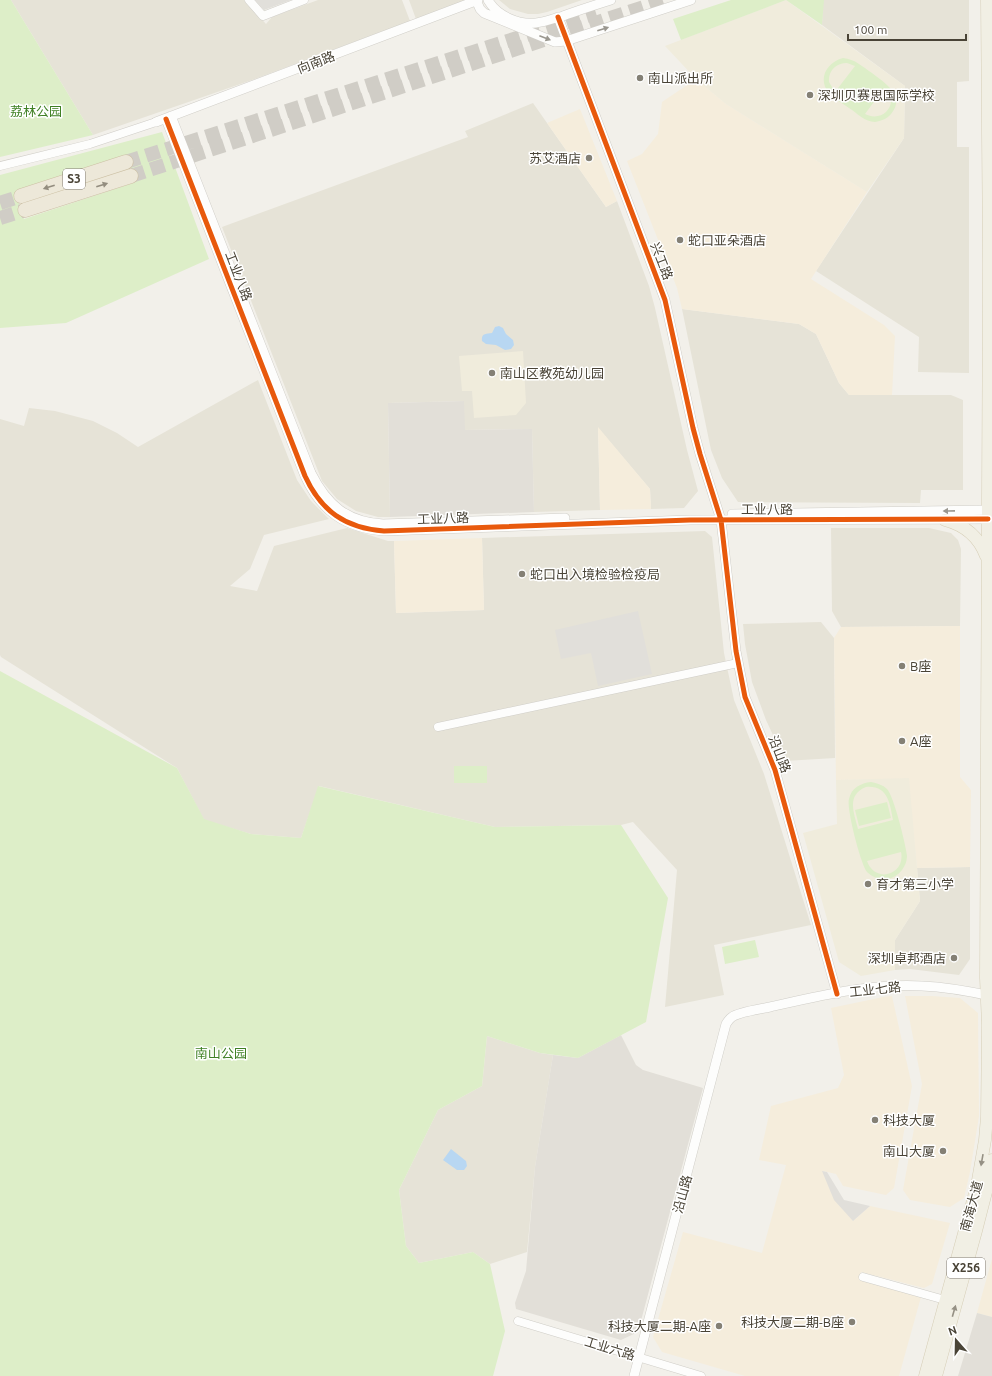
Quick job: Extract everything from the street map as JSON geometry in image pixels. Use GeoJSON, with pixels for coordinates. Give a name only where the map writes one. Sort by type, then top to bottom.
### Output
{"type":"FeatureCollection","features":[{"type":"Feature","properties":{"kind":"highway","name":"S3"},"geometry":{"type":"LineString","coordinates":[[21,196],[126,162]]}},
{"type":"Feature","properties":{"kind":"highway","name":"S3"},"geometry":{"type":"LineString","coordinates":[[25,210],[131,176]]}},
{"type":"Feature","properties":{"kind":"main road","name":"南海大道"},"geometry":{"type":"LineString","coordinates":[[925,1376],[977,1186],[985,1140],[990,996],[987,0]]}},
{"type":"Feature","properties":{"kind":"main road"},"geometry":{"type":"LineString","coordinates":[[945,520],[958,524],[975,537],[983,548],[988,561]]}},
{"type":"Feature","properties":{"kind":"main road","name":"南海大道"},"geometry":{"type":"LineString","coordinates":[[936,1376],[976,1231],[987,1188],[992,1160]]}},
{"type":"Feature","properties":{"kind":"street"},"geometry":{"type":"LineString","coordinates":[[249,0],[263,16],[304,0]]}},
{"type":"Feature","properties":{"kind":"street"},"geometry":{"type":"LineString","coordinates":[[477,0],[480,9],[484,13],[555,42],[566,41],[691,0]]}},
{"type":"Feature","properties":{"kind":"street","name":"向南路"},"geometry":{"type":"LineString","coordinates":[[156,122],[477,0]]}},
{"type":"Feature","properties":{"kind":"street"},"geometry":{"type":"LineString","coordinates":[[488,0],[498,12],[519,22],[537,23],[611,0]]}},
{"type":"Feature","properties":{"kind":"street","name":"兴工路"},"geometry":{"type":"LineString","coordinates":[[558,17],[665,300],[693,428],[720,517]]}},
{"type":"Feature","properties":{"kind":"street","name":"工业八路"},"geometry":{"type":"LineString","coordinates":[[168,118],[311,473],[322,492],[338,509],[358,520],[368,523],[383,524],[720,517],[988,515]]}},
{"type":"Feature","properties":{"kind":"street"},"geometry":{"type":"LineString","coordinates":[[0,166],[90,144],[156,122]]}},
{"type":"Feature","properties":{"kind":"street","name":"工业八路"},"geometry":{"type":"LineString","coordinates":[[720,517],[945,520],[988,515]]}},
{"type":"Feature","properties":{"kind":"street","name":"沿山路"},"geometry":{"type":"LineString","coordinates":[[720,517],[738,663],[745,697],[775,770],[837,994]]}},
{"type":"Feature","properties":{"kind":"street"},"geometry":{"type":"LineString","coordinates":[[438,726],[738,663]]}},
{"type":"Feature","properties":{"kind":"street","name":"工业七路"},"geometry":{"type":"LineString","coordinates":[[735,1015],[801,1000],[884,986],[921,986],[962,990],[990,996]]}},
{"type":"Feature","properties":{"kind":"street","name":"沿山路"},"geometry":{"type":"LineString","coordinates":[[634,1376],[726,1024],[731,1017],[735,1015]]}},
{"type":"Feature","properties":{"kind":"street"},"geometry":{"type":"LineString","coordinates":[[863,1277],[945,1300]]}},
{"type":"Feature","properties":{"kind":"street","name":"工业六路"},"geometry":{"type":"LineString","coordinates":[[518,1321],[701,1376]]}},
{"type":"Feature","properties":{"kind":"shaded area"},"geometry":{"type":"Polygon","coordinates":[[[11,0],[244,0],[266,24],[272,17],[318,0],[402,0],[410,21],[252,80],[93,135],[11,0]]]}},
{"type":"Feature","properties":{"kind":"shaded area"},"geometry":{"type":"Polygon","coordinates":[[[255,0],[291,0],[264,10],[255,0]]]}},
{"type":"Feature","properties":{"kind":"shaded area"},"geometry":{"type":"Polygon","coordinates":[[[409,0],[467,0],[416,19],[409,0]]]}},
{"type":"Feature","properties":{"kind":"shaded area"},"geometry":{"type":"Polygon","coordinates":[[[499,0],[582,0],[547,12],[528,14],[510,9],[499,0]]]}},
{"type":"Feature","properties":{"kind":"shaded area","name":"深圳贝赛思国际学校"},"geometry":{"type":"Polygon","coordinates":[[[786,0],[905,86],[904,138],[867,192],[726,104],[696,79],[665,46],[786,0]]]}},
{"type":"Feature","properties":{"kind":"shaded area"},"geometry":{"type":"Polygon","coordinates":[[[823,0],[969,0],[969,81],[957,82],[957,147],[969,147],[969,373],[918,372],[919,337],[816,271],[904,138],[905,86],[822,25],[823,0]]]}},
{"type":"Feature","properties":{"kind":"shaded area"},"geometry":{"type":"Polygon","coordinates":[[[696,79],[726,104],[867,192],[811,279],[884,325],[895,336],[892,395],[849,395],[839,383],[816,334],[799,324],[682,309],[677,288],[627,161],[642,154],[658,134],[662,102],[696,79]]]}},
{"type":"Feature","properties":{"kind":"shaded area"},"geometry":{"type":"Polygon","coordinates":[[[533,103],[606,207],[617,201],[649,286],[698,491],[684,508],[651,509],[650,489],[598,428],[600,510],[534,512],[532,429],[464,430],[464,401],[388,403],[390,517],[378,517],[356,511],[337,499],[322,481],[222,227],[468,137],[465,131],[533,103]]]}},
{"type":"Feature","properties":{"kind":"shaded area"},"geometry":{"type":"Polygon","coordinates":[[[580,109],[617,201],[606,207],[547,123],[580,109]]]}},
{"type":"Feature","properties":{"kind":"shaded area"},"geometry":{"type":"Polygon","coordinates":[[[682,309],[799,324],[816,334],[839,383],[849,395],[951,395],[963,400],[963,490],[921,490],[920,503],[738,502],[722,478],[711,450],[682,309]]]}},
{"type":"Feature","properties":{"kind":"shaded area","name":"南山区教苑幼儿园"},"geometry":{"type":"Polygon","coordinates":[[[523,351],[526,403],[516,415],[474,418],[472,391],[462,391],[459,356],[523,351]]]}},
{"type":"Feature","properties":{"kind":"shaded area"},"geometry":{"type":"Polygon","coordinates":[[[258,380],[297,480],[311,501],[329,519],[264,535],[250,569],[230,586],[257,591],[274,546],[347,528],[388,541],[394,541],[396,613],[484,610],[482,538],[705,531],[712,537],[724,653],[734,700],[764,774],[811,925],[714,945],[724,995],[665,1007],[677,870],[633,822],[621,825],[495,827],[319,786],[301,838],[251,834],[204,820],[177,768],[1,657],[0,419],[24,426],[29,408],[55,411],[93,421],[117,433],[138,447],[258,380]]]}},
{"type":"Feature","properties":{"kind":"shaded area"},"geometry":{"type":"Polygon","coordinates":[[[464,401],[465,430],[532,429],[534,512],[390,517],[388,403],[464,401]]]}},
{"type":"Feature","properties":{"kind":"shaded area"},"geometry":{"type":"Polygon","coordinates":[[[598,427],[650,489],[651,509],[600,510],[598,427]]]}},
{"type":"Feature","properties":{"kind":"shaded area"},"geometry":{"type":"Polygon","coordinates":[[[831,528],[929,528],[951,533],[958,540],[961,549],[960,626],[841,627],[832,611],[831,528]]]}},
{"type":"Feature","properties":{"kind":"shaded area"},"geometry":{"type":"Polygon","coordinates":[[[482,538],[484,610],[396,613],[394,541],[482,538]]]}},
{"type":"Feature","properties":{"kind":"shaded area"},"geometry":{"type":"Polygon","coordinates":[[[638,611],[652,674],[598,686],[591,653],[561,659],[555,630],[638,611]]]}},
{"type":"Feature","properties":{"kind":"shaded area"},"geometry":{"type":"Polygon","coordinates":[[[821,622],[834,638],[835,758],[785,761],[766,720],[752,682],[743,624],[821,622]]]}},
{"type":"Feature","properties":{"kind":"shaded area"},"geometry":{"type":"Polygon","coordinates":[[[960,626],[960,777],[971,790],[970,867],[917,868],[908,779],[836,780],[834,638],[841,627],[960,626]]]}},
{"type":"Feature","properties":{"kind":"shaded area","name":"育才第三小学"},"geometry":{"type":"Polygon","coordinates":[[[909,778],[920,901],[895,940],[895,970],[861,976],[839,962],[803,833],[837,824],[836,780],[909,778]]]}},
{"type":"Feature","properties":{"kind":"shaded area"},"geometry":{"type":"Polygon","coordinates":[[[970,867],[970,959],[959,975],[910,969],[895,970],[895,940],[920,901],[917,868],[970,867]]]}},
{"type":"Feature","properties":{"kind":"shaded area"},"geometry":{"type":"Polygon","coordinates":[[[892,996],[912,1086],[894,1188],[886,1195],[843,1186],[836,1174],[823,1171],[853,1221],[870,1206],[950,1223],[932,1284],[924,1288],[861,1272],[859,1280],[921,1297],[899,1376],[745,1376],[662,1352],[653,1337],[683,1232],[762,1253],[786,1165],[759,1160],[771,1106],[838,1088],[844,1075],[831,1008],[892,996]]]}},
{"type":"Feature","properties":{"kind":"shaded area"},"geometry":{"type":"Polygon","coordinates":[[[905,996],[960,998],[978,1013],[979,1116],[970,1172],[964,1198],[950,1207],[910,1200],[903,1190],[922,1084],[905,996]]]}},
{"type":"Feature","properties":{"kind":"shaded area"},"geometry":{"type":"Polygon","coordinates":[[[621,1035],[636,1065],[643,1070],[703,1088],[638,1332],[621,1340],[516,1309],[515,1303],[526,1271],[535,1167],[553,1055],[578,1058],[621,1035]]]}},
{"type":"Feature","properties":{"kind":"shaded area"},"geometry":{"type":"Polygon","coordinates":[[[487,1036],[540,1053],[553,1055],[535,1167],[527,1252],[490,1264],[473,1252],[419,1263],[406,1246],[399,1190],[438,1110],[482,1086],[487,1036]]]}},
{"type":"Feature","properties":{"kind":"shaded area"},"geometry":{"type":"Polygon","coordinates":[[[822,1171],[827,1172],[844,1200],[870,1206],[853,1221],[834,1200],[822,1171]]]}},
{"type":"Feature","properties":{"kind":"shaded area"},"geometry":{"type":"Polygon","coordinates":[[[992,1259],[992,1317],[977,1313],[992,1259]]]}},
{"type":"Feature","properties":{"kind":"shaded area"},"geometry":{"type":"Polygon","coordinates":[[[977,1313],[992,1317],[992,1376],[958,1376],[977,1313]]]}},
{"type":"Feature","properties":{"kind":"green space","name":"荔林公园"},"geometry":{"type":"Polygon","coordinates":[[[0,0],[11,0],[93,135],[0,157],[0,0]]]}},
{"type":"Feature","properties":{"kind":"green space"},"geometry":{"type":"Polygon","coordinates":[[[731,0],[786,0],[681,40],[673,19],[731,0]]]}},
{"type":"Feature","properties":{"kind":"green space"},"geometry":{"type":"Polygon","coordinates":[[[786,0],[824,0],[822,25],[786,0]]]}},
{"type":"Feature","properties":{"kind":"green space"},"geometry":{"type":"Polygon","coordinates":[[[843,58],[855,62],[883,81],[892,90],[896,101],[895,107],[889,116],[884,120],[877,122],[868,121],[829,93],[824,82],[824,77],[828,67],[837,60],[843,58]],[[847,63],[839,64],[831,71],[829,82],[835,92],[855,66],[847,63]],[[884,88],[865,114],[878,116],[884,114],[888,110],[891,99],[889,93],[884,88]]]}},
{"type":"Feature","properties":{"kind":"green space"},"geometry":{"type":"Polygon","coordinates":[[[162,132],[209,259],[66,323],[0,328],[0,175],[162,132]],[[127,156],[15,191],[24,219],[136,182],[127,156]]]}},
{"type":"Feature","properties":{"kind":"green space","name":"南山公园"},"geometry":{"type":"Polygon","coordinates":[[[0,671],[177,768],[204,819],[251,834],[301,838],[318,786],[495,827],[621,825],[668,898],[646,1022],[578,1058],[540,1053],[487,1036],[482,1086],[438,1110],[399,1190],[406,1246],[419,1263],[473,1252],[490,1264],[505,1331],[493,1376],[0,1376],[0,671]]]}},
{"type":"Feature","properties":{"kind":"green space"},"geometry":{"type":"Polygon","coordinates":[[[454,766],[487,766],[487,783],[454,783],[454,766]]]}},
{"type":"Feature","properties":{"kind":"green space"},"geometry":{"type":"Polygon","coordinates":[[[871,782],[882,785],[890,793],[904,842],[907,856],[905,865],[899,873],[889,879],[879,879],[867,872],[861,859],[852,824],[849,804],[850,795],[854,789],[871,782]],[[866,787],[860,790],[856,795],[853,805],[858,829],[893,820],[889,802],[883,792],[873,787],[866,787]],[[901,852],[867,861],[876,873],[889,874],[895,871],[899,866],[901,852]]]}},
{"type":"Feature","properties":{"kind":"green space"},"geometry":{"type":"Polygon","coordinates":[[[887,802],[891,818],[859,826],[855,810],[887,802]]]}},
{"type":"Feature","properties":{"kind":"green space"},"geometry":{"type":"Polygon","coordinates":[[[755,940],[759,957],[725,964],[722,947],[755,940]]]}},
{"type":"Feature","properties":{"kind":"water"},"geometry":{"type":"Polygon","coordinates":[[[499,326],[503,328],[506,334],[513,340],[514,345],[511,349],[505,350],[496,345],[486,344],[482,341],[483,335],[492,333],[495,327],[499,326]]]}},
{"type":"Feature","properties":{"kind":"water"},"geometry":{"type":"Polygon","coordinates":[[[451,1149],[466,1161],[467,1166],[464,1170],[457,1170],[443,1160],[451,1149]]]}},
{"type":"Feature","properties":{"kind":"tunnel"},"geometry":{"type":"LineString","coordinates":[[131,176],[665,0]]}},
{"type":"Feature","properties":{"kind":"tunnel"},"geometry":{"type":"LineString","coordinates":[[126,162],[596,13]]}},
{"type":"Feature","properties":{"kind":"tunnel"},"geometry":{"type":"LineString","coordinates":[[0,203],[21,196]]}},
{"type":"Feature","properties":{"kind":"tunnel"},"geometry":{"type":"LineString","coordinates":[[0,218],[25,210]]}},
{"type":"Feature","properties":{"kind":"cycle path"},"geometry":{"type":"LineString","coordinates":[[558,17],[665,300],[693,428],[721,520],[736,651],[745,697],[775,770],[837,994]]}},
{"type":"Feature","properties":{"kind":"cycle path"},"geometry":{"type":"LineString","coordinates":[[166,119],[305,476],[311,488],[327,508],[346,522],[357,526],[384,531],[690,520],[988,519]]}},
{"type":"Feature","properties":{"kind":"place","name":"南山派出所"},"geometry":{"type":"Point","coordinates":[640,78]}},
{"type":"Feature","properties":{"kind":"place","name":"深圳贝赛思国际学校"},"geometry":{"type":"Point","coordinates":[810,95]}},
{"type":"Feature","properties":{"kind":"place","name":"苏艾酒店"},"geometry":{"type":"Point","coordinates":[589,158]}},
{"type":"Feature","properties":{"kind":"place","name":"蛇口亚朵酒店"},"geometry":{"type":"Point","coordinates":[680,240]}},
{"type":"Feature","properties":{"kind":"place","name":"南山区教苑幼儿园"},"geometry":{"type":"Point","coordinates":[492,373]}},
{"type":"Feature","properties":{"kind":"place","name":"蛇口出入境检验检疫局"},"geometry":{"type":"Point","coordinates":[522,574]}},
{"type":"Feature","properties":{"kind":"place","name":"B座"},"geometry":{"type":"Point","coordinates":[902,666]}},
{"type":"Feature","properties":{"kind":"place","name":"A座"},"geometry":{"type":"Point","coordinates":[902,741]}},
{"type":"Feature","properties":{"kind":"place","name":"育才第三小学"},"geometry":{"type":"Point","coordinates":[868,884]}},
{"type":"Feature","properties":{"kind":"place","name":"深圳卓邦酒店"},"geometry":{"type":"Point","coordinates":[954,958]}},
{"type":"Feature","properties":{"kind":"place","name":"科技大厦"},"geometry":{"type":"Point","coordinates":[875,1120]}},
{"type":"Feature","properties":{"kind":"place","name":"南山大厦"},"geometry":{"type":"Point","coordinates":[943,1151]}},
{"type":"Feature","properties":{"kind":"place","name":"科技大厦二期-B座"},"geometry":{"type":"Point","coordinates":[852,1322]}},
{"type":"Feature","properties":{"kind":"place","name":"科技大厦二期-A座"},"geometry":{"type":"Point","coordinates":[719,1326]}}]}
